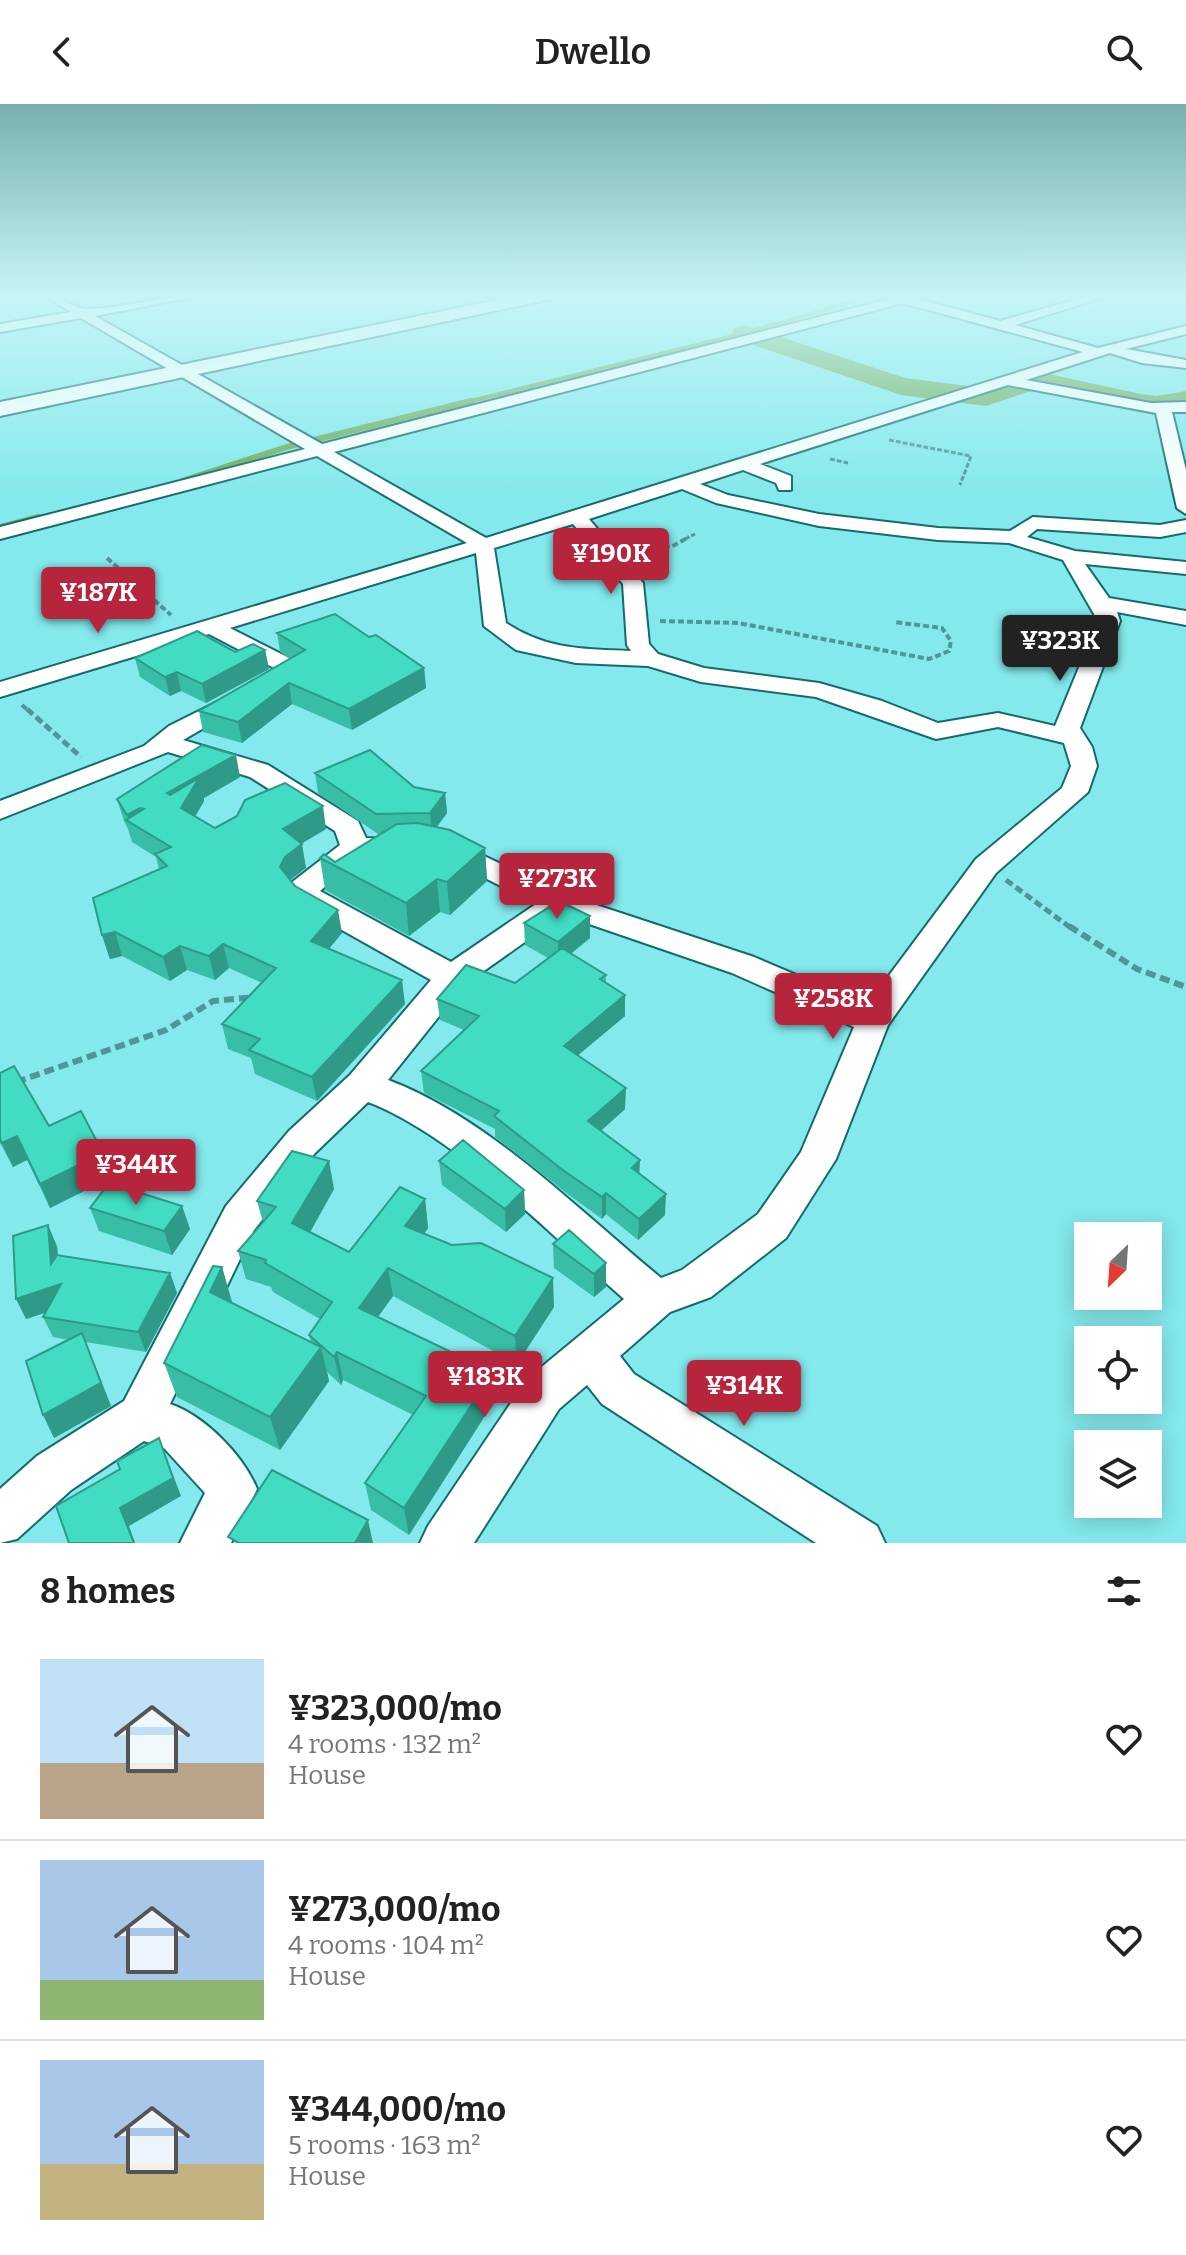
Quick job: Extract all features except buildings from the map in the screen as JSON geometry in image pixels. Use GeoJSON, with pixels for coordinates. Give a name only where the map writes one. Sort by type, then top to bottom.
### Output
{"type":"FeatureCollection","features":[{"type":"Feature","properties":{"kind":"main road"},"geometry":{"type":"LineString","coordinates":[[0,409],[233,361]]}},
{"type":"Feature","properties":{"kind":"street"},"geometry":{"type":"LineString","coordinates":[[168,361],[481,543],[486,552],[495,626],[524,645],[576,656],[650,659],[701,675],[819,690],[873,706],[936,731],[998,720],[1071,737]]}},
{"type":"Feature","properties":{"kind":"street"},"geometry":{"type":"LineString","coordinates":[[0,533],[663,361]]}},
{"type":"Feature","properties":{"kind":"street"},"geometry":{"type":"LineString","coordinates":[[2,690],[684,484],[1072,361]]}},
{"type":"Feature","properties":{"kind":"street"},"geometry":{"type":"LineString","coordinates":[[1161,361],[1186,364]]}},
{"type":"Feature","properties":{"kind":"street"},"geometry":{"type":"LineString","coordinates":[[1011,381],[1078,396],[1163,409],[1186,407]]}},
{"type":"Feature","properties":{"kind":"street"},"geometry":{"type":"LineString","coordinates":[[1163,409],[1186,508]]}},
{"type":"Feature","properties":{"kind":"street"},"geometry":{"type":"LineString","coordinates":[[743,464],[778,476],[785,480],[785,486]]}},
{"type":"Feature","properties":{"kind":"street"},"geometry":{"type":"LineString","coordinates":[[684,484],[723,499],[819,520],[938,534],[1014,537],[1025,544],[1075,557],[1186,568]]}},
{"type":"Feature","properties":{"kind":"street"},"geometry":{"type":"LineString","coordinates":[[577,516],[633,583],[638,645],[650,659]]}},
{"type":"Feature","properties":{"kind":"street"},"geometry":{"type":"LineString","coordinates":[[1014,537],[1033,523],[1160,531],[1186,526]]}},
{"type":"Feature","properties":{"kind":"street"},"geometry":{"type":"LineString","coordinates":[[445,1543],[543,1394],[655,1299],[696,1284],[772,1226],[817,1159],[873,1021],[986,866],[1074,792],[1084,766],[1079,747],[1067,728],[1109,621],[1101,603],[1073,561],[1075,557]]}},
{"type":"Feature","properties":{"kind":"street"},"geometry":{"type":"LineString","coordinates":[[1101,603],[1186,618]]}},
{"type":"Feature","properties":{"kind":"street"},"geometry":{"type":"LineString","coordinates":[[0,811],[167,743],[178,731],[293,669],[200,629]]}},
{"type":"Feature","properties":{"kind":"street"},"geometry":{"type":"LineString","coordinates":[[167,743],[259,771],[348,827],[355,847]]}},
{"type":"Feature","properties":{"kind":"street"},"geometry":{"type":"LineString","coordinates":[[452,977],[312,900],[302,890],[355,847],[423,843],[464,854],[558,903],[743,965],[873,1021]]}},
{"type":"Feature","properties":{"kind":"street"},"geometry":{"type":"LineString","coordinates":[[0,1522],[54,1473],[140,1417],[240,1218],[302,1142],[363,1085],[452,977],[558,903]]}},
{"type":"Feature","properties":{"kind":"street"},"geometry":{"type":"LineString","coordinates":[[363,1085],[413,1104],[479,1150],[655,1299]]}},
{"type":"Feature","properties":{"kind":"street"},"geometry":{"type":"LineString","coordinates":[[591,1355],[618,1389],[860,1543]]}},
{"type":"Feature","properties":{"kind":"street"},"geometry":{"type":"LineString","coordinates":[[140,1417],[179,1430],[233,1489],[205,1543]]}},
{"type":"Feature","properties":{"kind":"path"},"geometry":{"type":"LineString","coordinates":[[853,430],[971,456],[960,485]]}},
{"type":"Feature","properties":{"kind":"path"},"geometry":{"type":"LineString","coordinates":[[599,541],[671,547],[695,534]]}},
{"type":"Feature","properties":{"kind":"path"},"geometry":{"type":"LineString","coordinates":[[107,558],[200,629]]}},
{"type":"Feature","properties":{"kind":"path"},"geometry":{"type":"LineString","coordinates":[[635,620],[738,623],[929,659],[949,651],[951,641],[942,628],[894,622]]}},
{"type":"Feature","properties":{"kind":"path"},"geometry":{"type":"LineString","coordinates":[[2,690],[97,771]]}},
{"type":"Feature","properties":{"kind":"path"},"geometry":{"type":"LineString","coordinates":[[986,866],[1116,956],[1157,980],[1186,987]]}},
{"type":"Feature","properties":{"kind":"path"},"geometry":{"type":"LineString","coordinates":[[0,1088],[127,1046],[166,1030],[213,1001],[250,995],[265,1001]]}},
{"type":"Feature","properties":{"kind":"waterway"},"geometry":{"type":"LineString","coordinates":[[463,403],[632,361]]}},
{"type":"Feature","properties":{"kind":"waterway"},"geometry":{"type":"LineString","coordinates":[[828,361],[901,386],[986,397],[1035,380],[1141,403],[1157,405],[1186,400]]}},
{"type":"Feature","properties":{"kind":"waterway"},"geometry":{"type":"LineString","coordinates":[[182,481],[290,446],[471,401]]}},
{"type":"Feature","properties":{"kind":"waterway"},"geometry":{"type":"LineString","coordinates":[[0,527],[39,517]]}}]}
